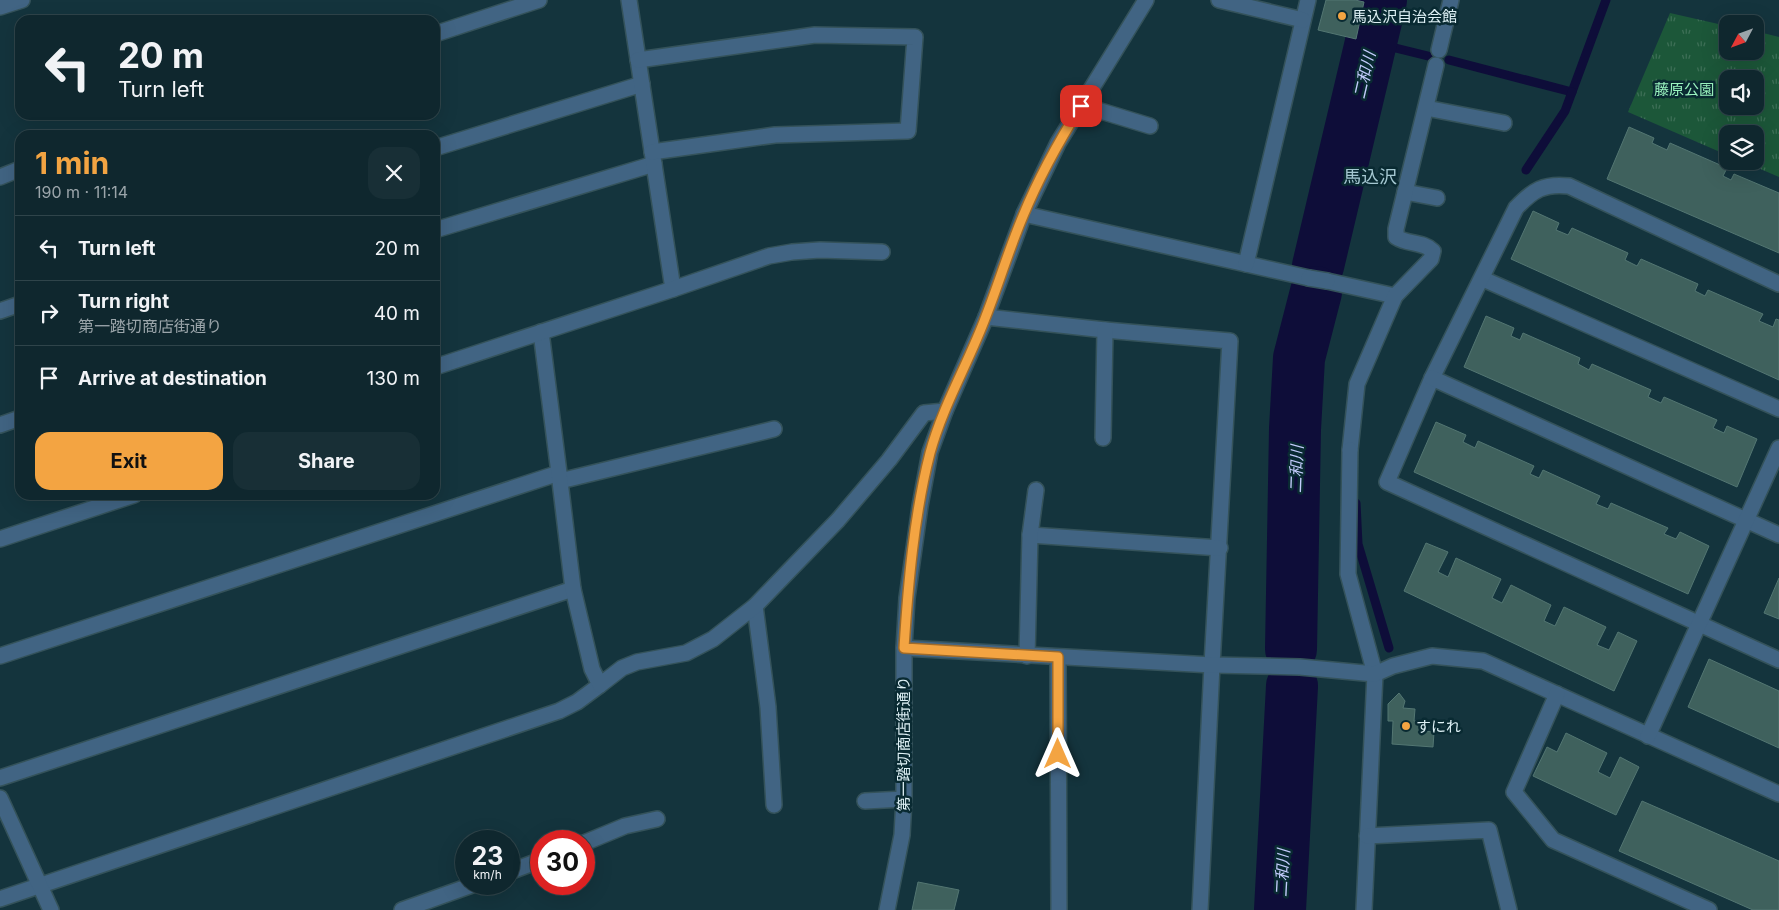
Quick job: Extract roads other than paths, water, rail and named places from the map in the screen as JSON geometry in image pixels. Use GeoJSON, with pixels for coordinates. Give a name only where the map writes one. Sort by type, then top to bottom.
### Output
{"type":"FeatureCollection","features":[{"type":"Feature","properties":{"kind":"street"},"geometry":{"type":"LineString","coordinates":[[0,7],[22,0]]}},
{"type":"Feature","properties":{"kind":"street"},"geometry":{"type":"LineString","coordinates":[[440,32],[539,0]]}},
{"type":"Feature","properties":{"kind":"street"},"geometry":{"type":"LineString","coordinates":[[629,0],[673,290]]}},
{"type":"Feature","properties":{"kind":"street","name":"第一踏切商店街通り"},"geometry":{"type":"LineString","coordinates":[[887,910],[900,844],[904,799],[904,648],[907,598],[930,452],[945,411],[986,317],[1024,214],[1058,143],[1146,0]]}},
{"type":"Feature","properties":{"kind":"street"},"geometry":{"type":"LineString","coordinates":[[1219,0],[1303,20]]}},
{"type":"Feature","properties":{"kind":"street"},"geometry":{"type":"LineString","coordinates":[[1246,264],[1308,0]]}},
{"type":"Feature","properties":{"kind":"street"},"geometry":{"type":"LineString","coordinates":[[1439,50],[1451,0]]}},
{"type":"Feature","properties":{"kind":"street"},"geometry":{"type":"LineString","coordinates":[[440,228],[653,158],[775,135],[908,131],[915,37],[815,35],[638,60]]}},
{"type":"Feature","properties":{"kind":"street"},"geometry":{"type":"LineString","coordinates":[[1364,910],[1375,674],[1348,574],[1350,450],[1357,384],[1395,296],[1431,259],[1433,251],[1428,246],[1402,241],[1396,236],[1396,229],[1436,65]]}},
{"type":"Feature","properties":{"kind":"street"},"geometry":{"type":"LineString","coordinates":[[440,146],[642,84]]}},
{"type":"Feature","properties":{"kind":"street"},"geometry":{"type":"LineString","coordinates":[[1081,106],[1150,126]]}},
{"type":"Feature","properties":{"kind":"street"},"geometry":{"type":"LineString","coordinates":[[1426,108],[1504,123]]}},
{"type":"Feature","properties":{"kind":"street"},"geometry":{"type":"LineString","coordinates":[[0,177],[15,171]]}},
{"type":"Feature","properties":{"kind":"street"},"geometry":{"type":"LineString","coordinates":[[1779,284],[1570,186],[1554,184],[1539,188],[1516,208],[1432,378],[1387,482],[1779,660]]}},
{"type":"Feature","properties":{"kind":"street"},"geometry":{"type":"LineString","coordinates":[[1405,192],[1437,198]]}},
{"type":"Feature","properties":{"kind":"street"},"geometry":{"type":"LineString","coordinates":[[1024,214],[1395,296]]}},
{"type":"Feature","properties":{"kind":"street"},"geometry":{"type":"LineString","coordinates":[[440,365],[673,290],[769,256],[820,250],[882,252]]}},
{"type":"Feature","properties":{"kind":"street"},"geometry":{"type":"LineString","coordinates":[[1482,279],[1779,409]]}},
{"type":"Feature","properties":{"kind":"street"},"geometry":{"type":"LineString","coordinates":[[0,311],[15,306]]}},
{"type":"Feature","properties":{"kind":"street"},"geometry":{"type":"LineString","coordinates":[[986,317],[1230,341],[1200,910]]}},
{"type":"Feature","properties":{"kind":"street"},"geometry":{"type":"LineString","coordinates":[[1103,438],[1105,330]]}},
{"type":"Feature","properties":{"kind":"street"},"geometry":{"type":"LineString","coordinates":[[541,332],[573,589],[592,669],[600,685]]}},
{"type":"Feature","properties":{"kind":"street"},"geometry":{"type":"LineString","coordinates":[[1432,378],[1779,535]]}},
{"type":"Feature","properties":{"kind":"street"},"geometry":{"type":"LineString","coordinates":[[0,898],[559,711],[578,702],[622,668],[637,662],[686,652],[695,648],[712,639],[755,606],[838,520],[889,460],[924,413],[945,411]]}},
{"type":"Feature","properties":{"kind":"street"},"geometry":{"type":"LineString","coordinates":[[0,425],[15,420]]}},
{"type":"Feature","properties":{"kind":"street"},"geometry":{"type":"LineString","coordinates":[[0,656],[560,477],[774,430]]}},
{"type":"Feature","properties":{"kind":"street"},"geometry":{"type":"LineString","coordinates":[[1648,736],[1779,448]]}},
{"type":"Feature","properties":{"kind":"street"},"geometry":{"type":"LineString","coordinates":[[1027,656],[1030,535],[1036,490]]}},
{"type":"Feature","properties":{"kind":"street"},"geometry":{"type":"LineString","coordinates":[[0,539],[119,500]]}},
{"type":"Feature","properties":{"kind":"street"},"geometry":{"type":"LineString","coordinates":[[1030,535],[1220,548]]}},
{"type":"Feature","properties":{"kind":"street"},"geometry":{"type":"LineString","coordinates":[[0,778],[573,589]]}},
{"type":"Feature","properties":{"kind":"street"},"geometry":{"type":"LineString","coordinates":[[755,606],[768,707],[774,805]]}},
{"type":"Feature","properties":{"kind":"street"},"geometry":{"type":"LineString","coordinates":[[904,648],[1027,656],[1300,668],[1375,674],[1393,666],[1432,656],[1483,661],[1779,794]]}},
{"type":"Feature","properties":{"kind":"street"},"geometry":{"type":"LineString","coordinates":[[1058,657],[1059,910]]}},
{"type":"Feature","properties":{"kind":"street"},"geometry":{"type":"LineString","coordinates":[[1558,694],[1514,792],[1553,840],[1709,910]]}},
{"type":"Feature","properties":{"kind":"street"},"geometry":{"type":"LineString","coordinates":[[0,798],[51,910]]}},
{"type":"Feature","properties":{"kind":"street"},"geometry":{"type":"LineString","coordinates":[[865,801],[904,799]]}},
{"type":"Feature","properties":{"kind":"street"},"geometry":{"type":"LineString","coordinates":[[595,838],[625,826],[657,819]]}},
{"type":"Feature","properties":{"kind":"street"},"geometry":{"type":"LineString","coordinates":[[1367,836],[1489,830],[1509,910]]}},
{"type":"Feature","properties":{"kind":"street"},"geometry":{"type":"LineString","coordinates":[[402,910],[455,891]]}},
{"type":"Feature","properties":{"kind":"waterway","name":"二和川"},"geometry":{"type":"LineString","coordinates":[[1318,266],[1381,0]]}},
{"type":"Feature","properties":{"kind":"waterway"},"geometry":{"type":"LineString","coordinates":[[1449,60],[1572,92],[1606,0]]}},
{"type":"Feature","properties":{"kind":"waterway"},"geometry":{"type":"LineString","coordinates":[[1371,42],[1428,56]]}},
{"type":"Feature","properties":{"kind":"waterway"},"geometry":{"type":"LineString","coordinates":[[1526,170],[1565,111],[1572,92]]}},
{"type":"Feature","properties":{"kind":"waterway","name":"二和川"},"geometry":{"type":"LineString","coordinates":[[1291,649],[1295,429],[1299,358],[1316,292]]}},
{"type":"Feature","properties":{"kind":"waterway"},"geometry":{"type":"LineString","coordinates":[[1356,503],[1358,544],[1389,648]]}},
{"type":"Feature","properties":{"kind":"waterway","name":"二和川"},"geometry":{"type":"LineString","coordinates":[[1280,910],[1292,686]]}},
{"type":"Feature","properties":{"kind":"place","name":"馬込沢自治会館"},"geometry":{"type":"Point","coordinates":[1342,16]}},
{"type":"Feature","properties":{"kind":"place","name":"すにれ"},"geometry":{"type":"Point","coordinates":[1406,726]}},
{"type":"Feature","properties":{"kind":"district","name":"馬込沢"},"geometry":{"type":"Point","coordinates":[1370,176]}},
{"type":"Feature","properties":{"kind":"park label","name":"藤原公園"},"geometry":{"type":"Point","coordinates":[1684,89]}}]}
